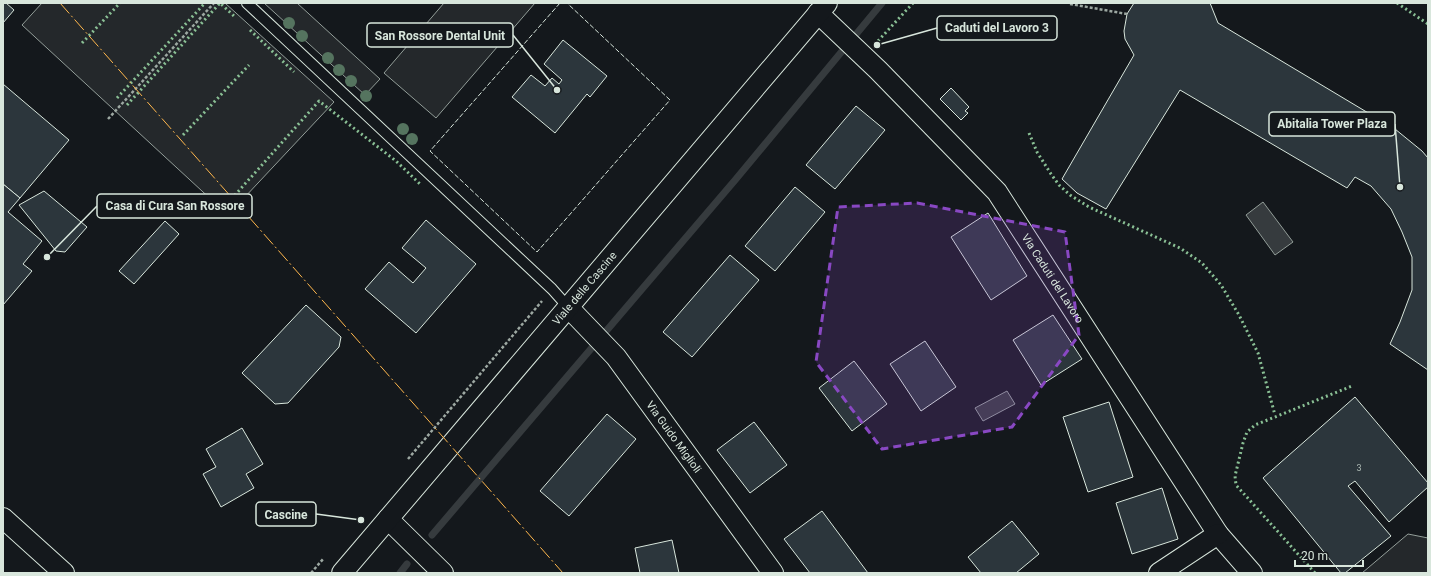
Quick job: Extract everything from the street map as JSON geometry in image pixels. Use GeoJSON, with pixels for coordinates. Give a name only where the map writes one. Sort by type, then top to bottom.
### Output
{"type":"FeatureCollection","features":[{"type":"Feature","properties":{"kind":"street","name":"Viale delle Cascine"},"geometry":{"type":"LineString","coordinates":[[342,573],[822,8]]}},
{"type":"Feature","properties":{"kind":"street","name":"Via Caduti del Lavoro"},"geometry":{"type":"LineString","coordinates":[[822,8],[834,28],[997,192],[1218,534],[1252,573]]}},
{"type":"Feature","properties":{"kind":"street","name":"Via Guido Miglioli"},"geometry":{"type":"LineString","coordinates":[[568,307],[609,349],[773,573]]}},
{"type":"Feature","properties":{"kind":"street"},"geometry":{"type":"LineString","coordinates":[[3,518],[64,573]]}},
{"type":"Feature","properties":{"kind":"street"},"geometry":{"type":"LineString","coordinates":[[388,519],[444,573]]}},
{"type":"Feature","properties":{"kind":"street"},"geometry":{"type":"LineString","coordinates":[[1159,573],[1218,534]]}},
{"type":"Feature","properties":{"kind":"lane"},"geometry":{"type":"LineString","coordinates":[[248,3],[552,289],[568,307]]}},
{"type":"Feature","properties":{"kind":"path"},"geometry":{"type":"LineString","coordinates":[[108,119],[214,3]]}},
{"type":"Feature","properties":{"kind":"path"},"geometry":{"type":"LineString","coordinates":[[1070,4],[1127,14]]}},
{"type":"Feature","properties":{"kind":"highlighted area"},"geometry":{"type":"Polygon","coordinates":[[[917,203],[1065,232],[1079,335],[1012,427],[882,449],[816,362],[838,207],[917,203]]]}},
{"type":"Feature","properties":{"kind":"shaded area"},"geometry":{"type":"Polygon","coordinates":[[[42,3],[225,3],[334,102],[228,215],[22,25],[42,3]]]}},
{"type":"Feature","properties":{"kind":"shaded area"},"geometry":{"type":"Polygon","coordinates":[[[264,3],[297,3],[380,79],[365,95],[264,3]]]}},
{"type":"Feature","properties":{"kind":"shaded area"},"geometry":{"type":"Polygon","coordinates":[[[444,3],[535,3],[436,118],[384,73],[444,3]]]}},
{"type":"Feature","properties":{"kind":"shaded area"},"geometry":{"type":"Polygon","coordinates":[[[1263,202],[1293,242],[1275,255],[1246,215],[1263,202]]]}},
{"type":"Feature","properties":{"kind":"shaded area"},"geometry":{"type":"Polygon","coordinates":[[[1007,391],[1015,404],[983,421],[975,408],[1007,391]]]}},
{"type":"Feature","properties":{"kind":"shaded area"},"geometry":{"type":"Polygon","coordinates":[[[1408,534],[1428,538],[1428,573],[1362,573],[1408,534]]]}},
{"type":"Feature","properties":{"kind":"building"},"geometry":{"type":"Polygon","coordinates":[[[3,3],[6,3],[14,10],[3,23],[3,3]]]}},
{"type":"Feature","properties":{"kind":"building"},"geometry":{"type":"Polygon","coordinates":[[[1134,3],[1210,3],[1218,23],[1395,129],[1422,151],[1428,158],[1428,370],[1390,344],[1412,290],[1412,257],[1391,209],[1371,186],[1355,177],[1347,188],[1180,90],[1106,209],[1077,193],[1062,179],[1134,55],[1125,39],[1124,31],[1127,14],[1134,3]]]}},
{"type":"Feature","properties":{"kind":"building"},"geometry":{"type":"Polygon","coordinates":[[[563,40],[607,76],[590,97],[587,94],[555,133],[512,97],[531,75],[545,86],[552,78],[559,84],[562,80],[544,64],[563,40]]]}},
{"type":"Feature","properties":{"kind":"building"},"geometry":{"type":"Polygon","coordinates":[[[3,84],[69,140],[20,198],[3,184],[3,84]]]}},
{"type":"Feature","properties":{"kind":"building"},"geometry":{"type":"Polygon","coordinates":[[[951,88],[969,107],[965,111],[968,113],[961,120],[940,99],[951,88]]]}},
{"type":"Feature","properties":{"kind":"building"},"geometry":{"type":"Polygon","coordinates":[[[856,106],[885,130],[835,189],[806,165],[856,106]]]}},
{"type":"Feature","properties":{"kind":"building"},"geometry":{"type":"Polygon","coordinates":[[[3,184],[20,198],[8,212],[42,241],[23,264],[32,271],[3,305],[3,184]]]}},
{"type":"Feature","properties":{"kind":"building"},"geometry":{"type":"Polygon","coordinates":[[[795,187],[825,212],[775,271],[745,246],[795,187]]]}},
{"type":"Feature","properties":{"kind":"building"},"geometry":{"type":"Polygon","coordinates":[[[44,191],[87,227],[65,252],[56,251],[19,205],[44,191]]]}},
{"type":"Feature","properties":{"kind":"building"},"geometry":{"type":"Polygon","coordinates":[[[988,213],[1027,276],[991,300],[951,237],[988,213]]]}},
{"type":"Feature","properties":{"kind":"building"},"geometry":{"type":"Polygon","coordinates":[[[426,220],[476,264],[416,333],[365,289],[389,262],[413,283],[426,268],[402,248],[426,220]]]}},
{"type":"Feature","properties":{"kind":"building"},"geometry":{"type":"Polygon","coordinates":[[[165,221],[179,234],[134,284],[119,271],[165,221]]]}},
{"type":"Feature","properties":{"kind":"building"},"geometry":{"type":"Polygon","coordinates":[[[730,255],[759,280],[692,357],[663,332],[730,255]]]}},
{"type":"Feature","properties":{"kind":"building"},"geometry":{"type":"Polygon","coordinates":[[[306,305],[341,337],[339,347],[288,403],[275,404],[242,373],[306,305]]]}},
{"type":"Feature","properties":{"kind":"building"},"geometry":{"type":"Polygon","coordinates":[[[1053,315],[1082,359],[1041,385],[1013,340],[1053,315]]]}},
{"type":"Feature","properties":{"kind":"building"},"geometry":{"type":"Polygon","coordinates":[[[925,341],[956,387],[921,411],[890,364],[925,341]]]}},
{"type":"Feature","properties":{"kind":"building"},"geometry":{"type":"Polygon","coordinates":[[[854,361],[887,404],[852,431],[819,388],[854,361]]]}},
{"type":"Feature","properties":{"kind":"building"},"geometry":{"type":"Polygon","coordinates":[[[1355,397],[1428,483],[1428,487],[1389,522],[1355,481],[1348,486],[1391,536],[1345,573],[1341,573],[1263,478],[1355,397]]]}},
{"type":"Feature","properties":{"kind":"building"},"geometry":{"type":"Polygon","coordinates":[[[1109,402],[1133,477],[1088,492],[1063,417],[1109,402]]]}},
{"type":"Feature","properties":{"kind":"building"},"geometry":{"type":"Polygon","coordinates":[[[607,414],[636,439],[569,516],[540,491],[607,414]]]}},
{"type":"Feature","properties":{"kind":"building"},"geometry":{"type":"Polygon","coordinates":[[[754,422],[787,465],[750,493],[717,450],[754,422]]]}},
{"type":"Feature","properties":{"kind":"building"},"geometry":{"type":"Polygon","coordinates":[[[242,428],[263,464],[246,474],[254,488],[221,507],[203,474],[216,467],[206,449],[242,428]]]}},
{"type":"Feature","properties":{"kind":"building"},"geometry":{"type":"Polygon","coordinates":[[[1162,488],[1178,539],[1132,554],[1116,503],[1162,488]]]}},
{"type":"Feature","properties":{"kind":"building"},"geometry":{"type":"Polygon","coordinates":[[[822,511],[868,573],[810,573],[784,539],[822,511]]]}},
{"type":"Feature","properties":{"kind":"building"},"geometry":{"type":"Polygon","coordinates":[[[1012,521],[1039,554],[1016,573],[981,573],[968,557],[1012,521]]]}},
{"type":"Feature","properties":{"kind":"building"},"geometry":{"type":"Polygon","coordinates":[[[672,540],[679,573],[640,573],[635,548],[672,540]]]}},
{"type":"Feature","properties":{"kind":"waterway"},"geometry":{"type":"LineString","coordinates":[[432,535],[736,179],[882,3]]}},
{"type":"Feature","properties":{"kind":"waterway"},"geometry":{"type":"LineString","coordinates":[[400,573],[407,564]]}},
{"type":"Feature","properties":{"kind":"hedge"},"geometry":{"type":"LineString","coordinates":[[82,43],[120,3]]}},
{"type":"Feature","properties":{"kind":"hedge"},"geometry":{"type":"LineString","coordinates":[[117,98],[205,3]]}},
{"type":"Feature","properties":{"kind":"hedge"},"geometry":{"type":"LineString","coordinates":[[127,105],[220,3],[234,16]]}},
{"type":"Feature","properties":{"kind":"hedge"},"geometry":{"type":"LineString","coordinates":[[878,41],[913,3]]}},
{"type":"Feature","properties":{"kind":"hedge"},"geometry":{"type":"LineString","coordinates":[[1397,3],[1428,24]]}},
{"type":"Feature","properties":{"kind":"hedge"},"geometry":{"type":"LineString","coordinates":[[250,30],[294,72]]}},
{"type":"Feature","properties":{"kind":"hedge"},"geometry":{"type":"LineString","coordinates":[[183,135],[249,65]]}},
{"type":"Feature","properties":{"kind":"hedge"},"geometry":{"type":"LineString","coordinates":[[228,203],[319,101],[396,161],[420,184]]}},
{"type":"Feature","properties":{"kind":"hedge"},"geometry":{"type":"LineString","coordinates":[[1029,133],[1037,152],[1051,174],[1059,185],[1070,195],[1089,207],[1180,248],[1202,263],[1221,285],[1239,315],[1258,353],[1275,415]]}},
{"type":"Feature","properties":{"kind":"hedge"},"geometry":{"type":"LineString","coordinates":[[1315,573],[1236,485],[1235,476],[1247,432],[1255,425],[1352,386]]}},
{"type":"Feature","properties":{"kind":"fence"},"geometry":{"type":"LineString","coordinates":[[560,3],[430,151],[537,252],[670,100],[567,3]]}},
{"type":"Feature","properties":{"kind":"power"},"geometry":{"type":"LineString","coordinates":[[60,3],[563,573]]}},
{"type":"Feature","properties":{"kind":"place","name":"Caduti del Lavoro 3"},"geometry":{"type":"Point","coordinates":[877,45]}},
{"type":"Feature","properties":{"kind":"place","name":"San Rossore Dental Unit"},"geometry":{"type":"Point","coordinates":[557,90]}},
{"type":"Feature","properties":{"kind":"place","name":"Abitalia Tower Plaza"},"geometry":{"type":"Point","coordinates":[1400,187]}},
{"type":"Feature","properties":{"kind":"place","name":"Casa di Cura San Rossore"},"geometry":{"type":"Point","coordinates":[47,257]}},
{"type":"Feature","properties":{"kind":"place","name":"Cascine"},"geometry":{"type":"Point","coordinates":[361,520]}}]}
